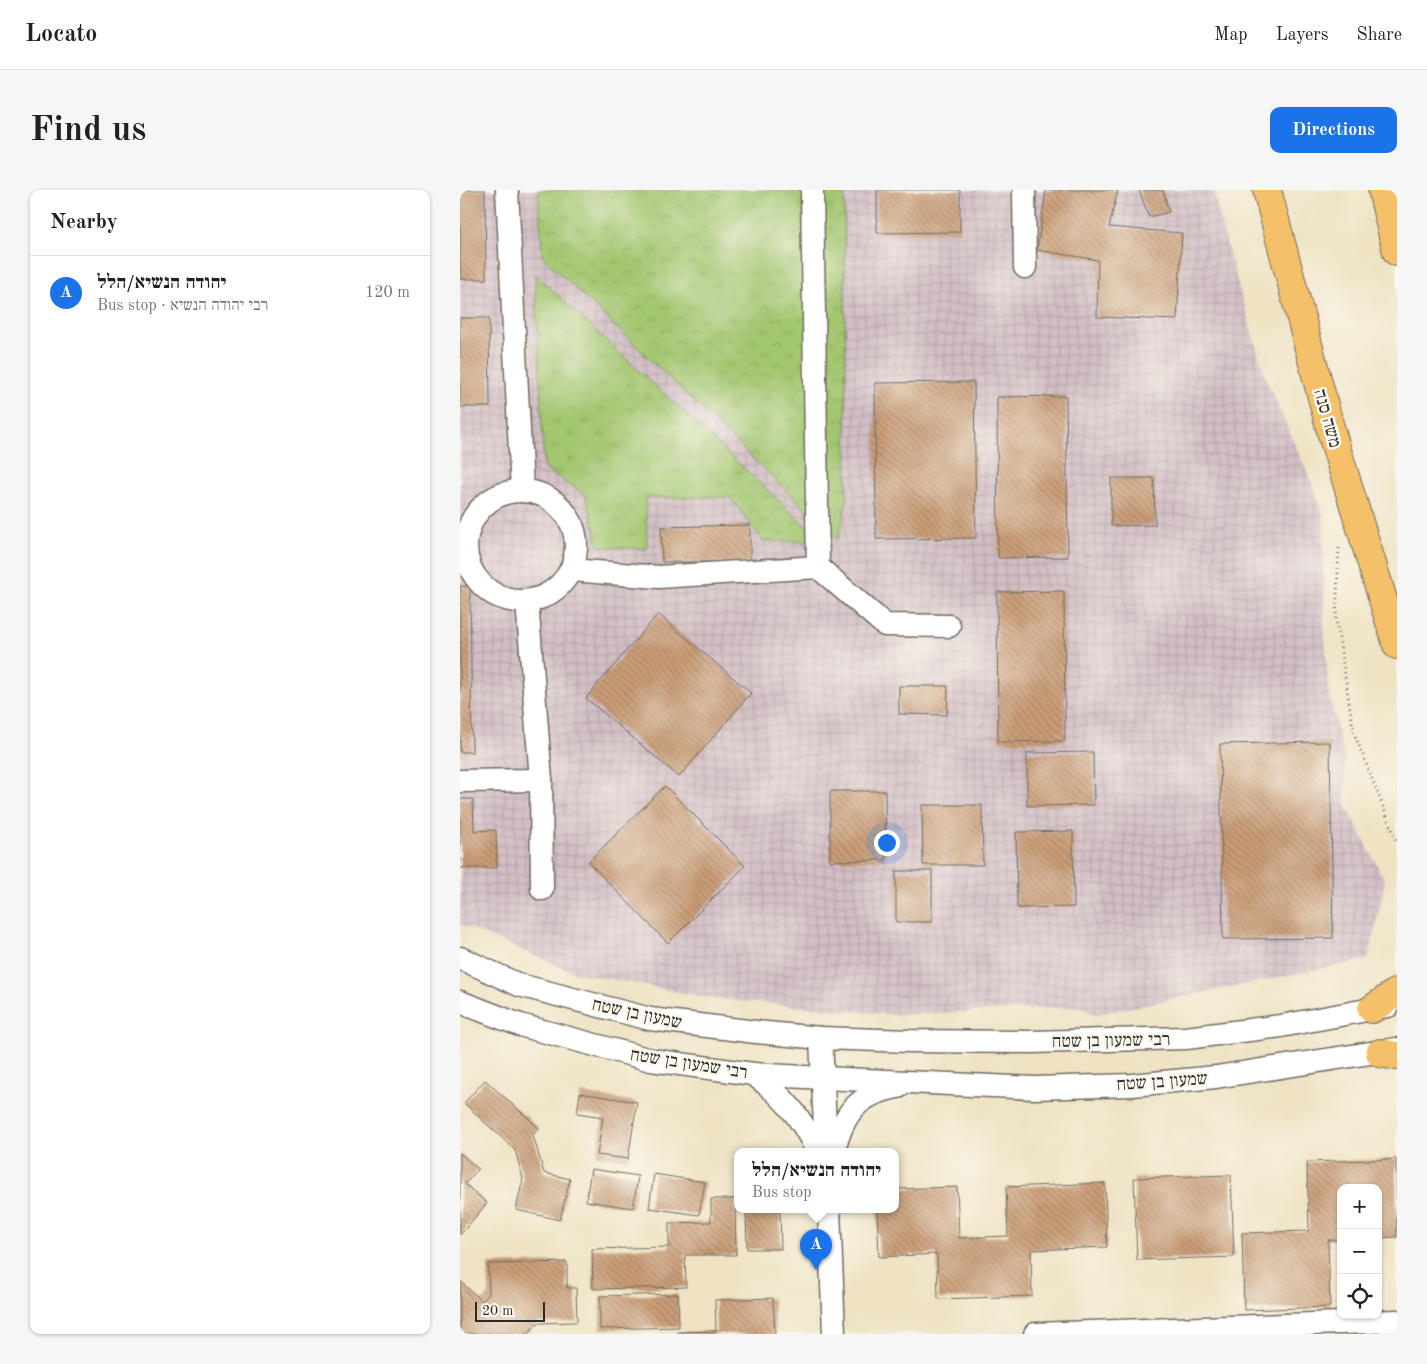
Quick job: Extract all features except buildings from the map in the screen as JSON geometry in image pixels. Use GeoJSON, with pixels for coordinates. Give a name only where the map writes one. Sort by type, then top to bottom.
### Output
{"type":"FeatureCollection","features":[{"type":"Feature","properties":{"kind":"main road","name":"משה סנה"},"geometry":{"type":"LineString","coordinates":[[1267,190],[1331,431],[1397,645]]}},
{"type":"Feature","properties":{"kind":"main road"},"geometry":{"type":"LineString","coordinates":[[1382,190],[1397,252]]}},
{"type":"Feature","properties":{"kind":"main road"},"geometry":{"type":"LineString","coordinates":[[1385,1007],[1397,992]]}},
{"type":"Feature","properties":{"kind":"street"},"geometry":{"type":"LineString","coordinates":[[507,190],[522,491]]}},
{"type":"Feature","properties":{"kind":"street"},"geometry":{"type":"LineString","coordinates":[[812,190],[818,567]]}},
{"type":"Feature","properties":{"kind":"street"},"geometry":{"type":"LineString","coordinates":[[1024,190],[1025,267]]}},
{"type":"Feature","properties":{"kind":"street"},"geometry":{"type":"LineString","coordinates":[[522,491],[540,494],[556,504],[568,518],[575,535],[576,553],[570,570],[560,585],[544,596],[527,601],[510,600],[493,594],[480,583],[468,561],[463,536],[486,503],[503,494],[522,491]]}},
{"type":"Feature","properties":{"kind":"street"},"geometry":{"type":"LineString","coordinates":[[570,570],[659,577],[818,567],[885,625],[949,626]]}},
{"type":"Feature","properties":{"kind":"street"},"geometry":{"type":"LineString","coordinates":[[527,601],[540,780],[542,889]]}},
{"type":"Feature","properties":{"kind":"street"},"geometry":{"type":"LineString","coordinates":[[460,781],[540,780]]}},
{"type":"Feature","properties":{"kind":"street","name":"שמעון בן שטח"},"geometry":{"type":"LineString","coordinates":[[460,958],[519,985],[650,1019],[821,1038]]}},
{"type":"Feature","properties":{"kind":"street","name":"רבי שמעון בן שטח"},"geometry":{"type":"LineString","coordinates":[[460,1002],[520,1025],[651,1060],[753,1074],[925,1082]]}},
{"type":"Feature","properties":{"kind":"street","name":"רבי שמעון בן שטח"},"geometry":{"type":"LineString","coordinates":[[821,1038],[1031,1042],[1186,1038],[1281,1026],[1385,1007]]}},
{"type":"Feature","properties":{"kind":"street"},"geometry":{"type":"LineString","coordinates":[[821,1038],[826,1148]]}},
{"type":"Feature","properties":{"kind":"street","name":"שמעון בן שטח"},"geometry":{"type":"LineString","coordinates":[[925,1082],[1034,1088],[1132,1085],[1216,1078],[1391,1053]]}},
{"type":"Feature","properties":{"kind":"street"},"geometry":{"type":"LineString","coordinates":[[753,1074],[785,1100],[816,1148]]}},
{"type":"Feature","properties":{"kind":"street"},"geometry":{"type":"LineString","coordinates":[[835,1148],[837,1136],[845,1119],[856,1105],[872,1094],[925,1082]]}},
{"type":"Feature","properties":{"kind":"street"},"geometry":{"type":"LineString","coordinates":[[829,1213],[834,1334]]}},
{"type":"Feature","properties":{"kind":"street"},"geometry":{"type":"LineString","coordinates":[[1035,1334],[1397,1321]]}},
{"type":"Feature","properties":{"kind":"path"},"geometry":{"type":"LineString","coordinates":[[1339,544],[1336,619],[1354,733],[1397,842]]}},
{"type":"Feature","properties":{"kind":"shaded area"},"geometry":{"type":"Polygon","coordinates":[[[460,190],[1213,190],[1223,232],[1264,374],[1312,483],[1323,514],[1324,630],[1330,698],[1345,762],[1345,803],[1385,881],[1369,959],[1094,1015],[1081,1007],[895,1015],[716,999],[573,972],[460,924],[460,190]]]}},
{"type":"Feature","properties":{"kind":"green space"},"geometry":{"type":"Polygon","coordinates":[[[538,190],[844,190],[847,500],[838,540],[542,256],[538,190]]]}},
{"type":"Feature","properties":{"kind":"green space"},"geometry":{"type":"Polygon","coordinates":[[[535,274],[823,542],[763,541],[730,497],[646,498],[647,549],[599,547],[586,496],[544,468],[535,274]]]}},
{"type":"Feature","properties":{"kind":"place","name":"יהודה הנשיא/הלל"},"geometry":{"type":"Point","coordinates":[816,1270]}}]}
